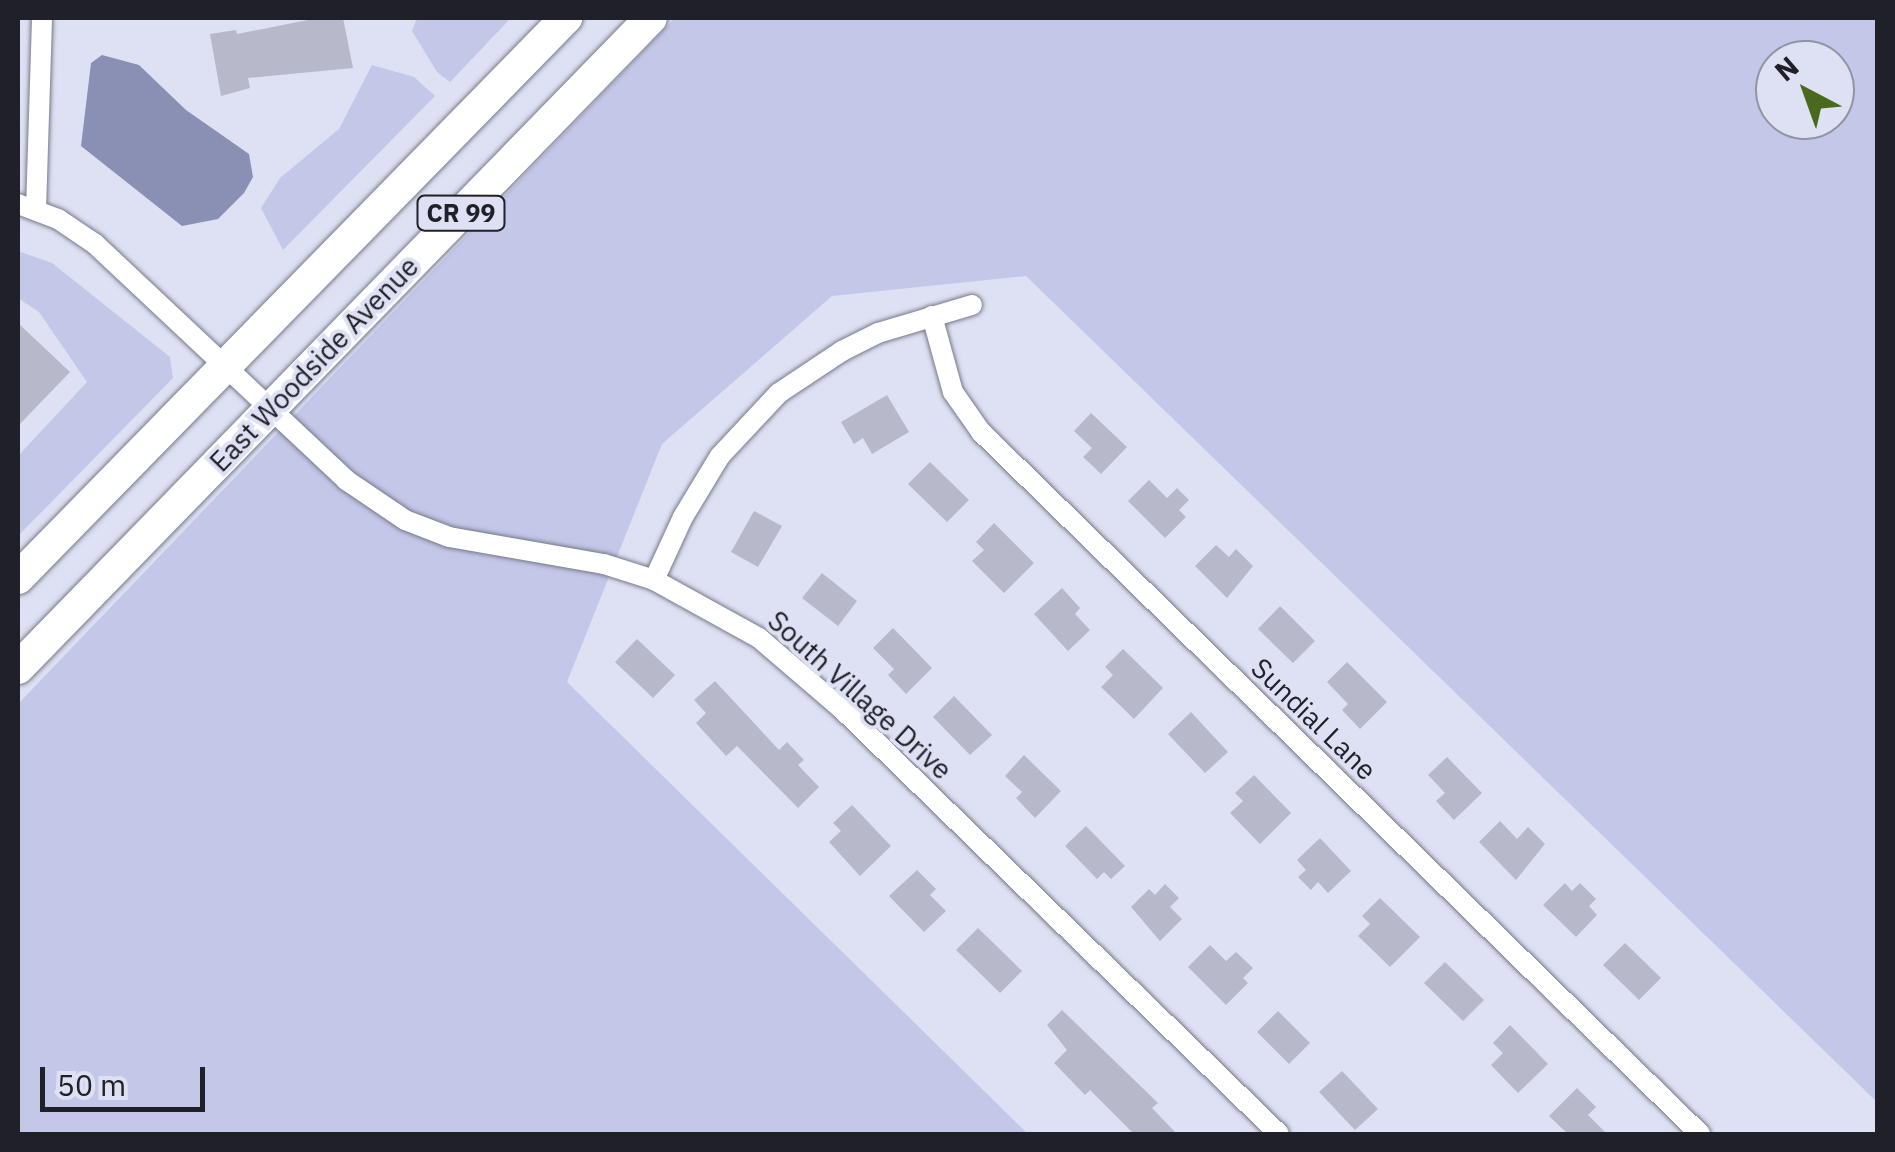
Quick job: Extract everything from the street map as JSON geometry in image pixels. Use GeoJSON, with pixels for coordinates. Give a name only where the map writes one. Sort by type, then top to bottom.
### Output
{"type":"FeatureCollection","features":[{"type":"Feature","properties":{"kind":"main road","name":"CR 99"},"geometry":{"type":"LineString","coordinates":[[18,578],[566,18]]}},
{"type":"Feature","properties":{"kind":"main road","name":"East Woodside Avenue"},"geometry":{"type":"LineString","coordinates":[[18,668],[651,18]]}},
{"type":"Feature","properties":{"kind":"street"},"geometry":{"type":"LineString","coordinates":[[27,207],[42,18]]}},
{"type":"Feature","properties":{"kind":"street","name":"South Village Drive"},"geometry":{"type":"LineString","coordinates":[[27,207],[95,244],[346,480],[405,520],[449,537],[604,564],[654,580],[727,617],[810,680],[1279,1134]]}},
{"type":"Feature","properties":{"kind":"street"},"geometry":{"type":"LineString","coordinates":[[654,580],[700,486],[746,423],[779,393],[842,350],[972,305]]}},
{"type":"Feature","properties":{"kind":"street","name":"Sundial Lane"},"geometry":{"type":"LineString","coordinates":[[932,316],[952,392],[981,432],[1700,1134]]}},
{"type":"Feature","properties":{"kind":"shaded area"},"geometry":{"type":"Polygon","coordinates":[[[417,18],[511,18],[450,82],[437,72],[412,31],[417,18]]]}},
{"type":"Feature","properties":{"kind":"shaded area"},"geometry":{"type":"Polygon","coordinates":[[[675,18],[1877,18],[1877,1102],[1026,276],[832,296],[662,444],[567,682],[1028,1134],[18,1134],[18,704],[675,18]]]}},
{"type":"Feature","properties":{"kind":"shaded area"},"geometry":{"type":"Polygon","coordinates":[[[102,55],[139,65],[186,110],[249,154],[253,177],[244,193],[218,219],[182,226],[81,146],[91,63],[102,55]]]}},
{"type":"Feature","properties":{"kind":"shaded area"},"geometry":{"type":"Polygon","coordinates":[[[372,65],[414,77],[435,96],[283,250],[261,208],[280,178],[339,129],[372,65]]]}},
{"type":"Feature","properties":{"kind":"shaded area"},"geometry":{"type":"Polygon","coordinates":[[[18,251],[52,263],[170,357],[173,378],[18,536],[18,456],[87,382],[39,312],[18,298],[18,251]]]}},
{"type":"Feature","properties":{"kind":"building"},"geometry":{"type":"Polygon","coordinates":[[[318,18],[343,18],[353,68],[248,78],[250,88],[221,96],[210,34],[236,30],[237,34],[318,18]]]}},
{"type":"Feature","properties":{"kind":"building"},"geometry":{"type":"Polygon","coordinates":[[[18,323],[70,372],[18,426],[18,323]]]}},
{"type":"Feature","properties":{"kind":"building"},"geometry":{"type":"Polygon","coordinates":[[[887,395],[909,432],[872,454],[863,438],[854,444],[841,422],[887,395]]]}},
{"type":"Feature","properties":{"kind":"building"},"geometry":{"type":"Polygon","coordinates":[[[1091,413],[1127,447],[1101,474],[1083,457],[1092,448],[1074,431],[1091,413]]]}},
{"type":"Feature","properties":{"kind":"building"},"geometry":{"type":"Polygon","coordinates":[[[930,462],[969,500],[947,522],[908,484],[930,462]]]}},
{"type":"Feature","properties":{"kind":"building"},"geometry":{"type":"Polygon","coordinates":[[[1149,480],[1167,498],[1177,488],[1189,500],[1179,510],[1186,517],[1165,538],[1128,501],[1149,480]]]}},
{"type":"Feature","properties":{"kind":"building"},"geometry":{"type":"Polygon","coordinates":[[[754,511],[782,526],[758,567],[731,552],[754,511]]]}},
{"type":"Feature","properties":{"kind":"building"},"geometry":{"type":"Polygon","coordinates":[[[994,523],[1034,563],[1004,593],[972,561],[984,550],[976,542],[994,523]]]}},
{"type":"Feature","properties":{"kind":"building"},"geometry":{"type":"Polygon","coordinates":[[[1216,545],[1229,557],[1236,549],[1253,566],[1227,598],[1195,566],[1216,545]]]}},
{"type":"Feature","properties":{"kind":"building"},"geometry":{"type":"Polygon","coordinates":[[[822,573],[857,601],[838,626],[802,598],[822,573]]]}},
{"type":"Feature","properties":{"kind":"building"},"geometry":{"type":"Polygon","coordinates":[[[1062,588],[1080,608],[1075,614],[1090,630],[1068,651],[1034,614],[1062,588]]]}},
{"type":"Feature","properties":{"kind":"building"},"geometry":{"type":"Polygon","coordinates":[[[1280,606],[1315,641],[1293,663],[1258,629],[1280,606]]]}},
{"type":"Feature","properties":{"kind":"building"},"geometry":{"type":"Polygon","coordinates":[[[893,628],[932,668],[906,694],[888,675],[894,669],[873,648],[893,628]]]}},
{"type":"Feature","properties":{"kind":"building"},"geometry":{"type":"Polygon","coordinates":[[[637,639],[675,675],[653,698],[615,662],[637,639]]]}},
{"type":"Feature","properties":{"kind":"building"},"geometry":{"type":"Polygon","coordinates":[[[1123,649],[1163,688],[1134,719],[1101,687],[1113,675],[1105,667],[1123,649]]]}},
{"type":"Feature","properties":{"kind":"building"},"geometry":{"type":"Polygon","coordinates":[[[1347,662],[1387,702],[1360,729],[1342,710],[1348,704],[1327,682],[1347,662]]]}},
{"type":"Feature","properties":{"kind":"building"},"geometry":{"type":"Polygon","coordinates":[[[715,681],[779,750],[787,742],[804,760],[798,765],[819,787],[798,808],[737,746],[726,756],[696,723],[706,713],[694,700],[715,681]]]}},
{"type":"Feature","properties":{"kind":"building"},"geometry":{"type":"Polygon","coordinates":[[[954,696],[992,735],[970,755],[933,717],[954,696]]]}},
{"type":"Feature","properties":{"kind":"building"},"geometry":{"type":"Polygon","coordinates":[[[1191,712],[1228,752],[1205,773],[1168,734],[1191,712]]]}},
{"type":"Feature","properties":{"kind":"building"},"geometry":{"type":"Polygon","coordinates":[[[1024,755],[1061,791],[1035,818],[1016,798],[1022,792],[1005,776],[1024,755]]]}},
{"type":"Feature","properties":{"kind":"building"},"geometry":{"type":"Polygon","coordinates":[[[1447,757],[1482,793],[1454,820],[1436,801],[1445,793],[1428,775],[1447,757]]]}},
{"type":"Feature","properties":{"kind":"building"},"geometry":{"type":"Polygon","coordinates":[[[1254,775],[1291,813],[1260,844],[1230,813],[1243,801],[1235,793],[1254,775]]]}},
{"type":"Feature","properties":{"kind":"building"},"geometry":{"type":"Polygon","coordinates":[[[852,805],[891,846],[860,876],[829,842],[841,831],[833,823],[852,805]]]}},
{"type":"Feature","properties":{"kind":"building"},"geometry":{"type":"Polygon","coordinates":[[[1500,821],[1517,839],[1528,827],[1545,844],[1516,880],[1479,842],[1500,821]]]}},
{"type":"Feature","properties":{"kind":"building"},"geometry":{"type":"Polygon","coordinates":[[[1086,826],[1125,866],[1111,879],[1104,872],[1097,879],[1065,846],[1086,826]]]}},
{"type":"Feature","properties":{"kind":"building"},"geometry":{"type":"Polygon","coordinates":[[[1320,838],[1351,871],[1328,893],[1318,882],[1311,890],[1298,877],[1306,870],[1297,860],[1320,838]]]}},
{"type":"Feature","properties":{"kind":"building"},"geometry":{"type":"Polygon","coordinates":[[[917,870],[936,889],[930,895],[946,911],[924,932],[889,896],[917,870]]]}},
{"type":"Feature","properties":{"kind":"building"},"geometry":{"type":"Polygon","coordinates":[[[1565,883],[1572,891],[1580,883],[1596,899],[1589,906],[1597,915],[1576,937],[1543,905],[1565,883]]]}},
{"type":"Feature","properties":{"kind":"building"},"geometry":{"type":"Polygon","coordinates":[[[1165,884],[1179,898],[1170,907],[1182,919],[1160,941],[1131,907],[1149,889],[1155,895],[1165,884]]]}},
{"type":"Feature","properties":{"kind":"building"},"geometry":{"type":"Polygon","coordinates":[[[1380,898],[1420,937],[1390,967],[1358,936],[1370,924],[1362,916],[1380,898]]]}},
{"type":"Feature","properties":{"kind":"building"},"geometry":{"type":"Polygon","coordinates":[[[978,928],[1022,971],[1000,993],[956,950],[978,928]]]}},
{"type":"Feature","properties":{"kind":"building"},"geometry":{"type":"Polygon","coordinates":[[[1625,943],[1661,978],[1639,1000],[1603,965],[1625,943]]]}},
{"type":"Feature","properties":{"kind":"building"},"geometry":{"type":"Polygon","coordinates":[[[1210,945],[1226,961],[1236,952],[1253,968],[1243,978],[1248,983],[1226,1005],[1188,967],[1210,945]]]}},
{"type":"Feature","properties":{"kind":"building"},"geometry":{"type":"Polygon","coordinates":[[[1445,962],[1484,1000],[1463,1021],[1424,983],[1445,962]]]}},
{"type":"Feature","properties":{"kind":"building"},"geometry":{"type":"Polygon","coordinates":[[[1062,1010],[1158,1103],[1152,1108],[1177,1134],[1134,1134],[1090,1090],[1085,1095],[1054,1063],[1067,1050],[1047,1025],[1062,1010]]]}},
{"type":"Feature","properties":{"kind":"building"},"geometry":{"type":"Polygon","coordinates":[[[1278,1011],[1310,1043],[1289,1064],[1257,1032],[1278,1011]]]}},
{"type":"Feature","properties":{"kind":"building"},"geometry":{"type":"Polygon","coordinates":[[[1510,1025],[1548,1064],[1518,1093],[1491,1065],[1503,1053],[1493,1043],[1510,1025]]]}},
{"type":"Feature","properties":{"kind":"building"},"geometry":{"type":"Polygon","coordinates":[[[1342,1071],[1378,1109],[1355,1130],[1319,1092],[1342,1071]]]}},
{"type":"Feature","properties":{"kind":"building"},"geometry":{"type":"Polygon","coordinates":[[[1577,1088],[1596,1107],[1588,1115],[1607,1134],[1568,1134],[1549,1116],[1577,1088]]]}}]}
